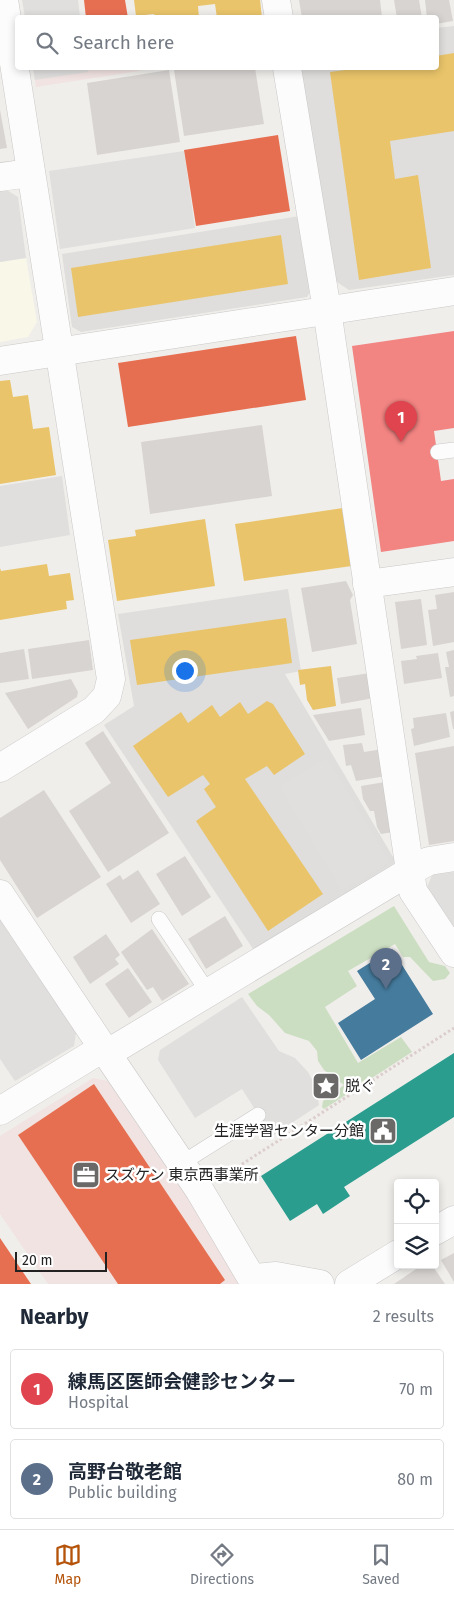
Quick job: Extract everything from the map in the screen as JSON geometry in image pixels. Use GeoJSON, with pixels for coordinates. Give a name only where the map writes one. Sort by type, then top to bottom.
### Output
{"type":"FeatureCollection","features":[{"type":"Feature","properties":{"kind":"street"},"geometry":{"type":"LineString","coordinates":[[0,768],[94,710],[102,704],[110,688],[4,0]]}},
{"type":"Feature","properties":{"kind":"street"},"geometry":{"type":"LineString","coordinates":[[276,0],[278,15]]}},
{"type":"Feature","properties":{"kind":"street"},"geometry":{"type":"LineString","coordinates":[[287,70],[327,310],[367,584],[408,843],[410,871],[414,890],[454,953]]}},
{"type":"Feature","properties":{"kind":"street"},"geometry":{"type":"LineString","coordinates":[[0,177],[30,173]]}},
{"type":"Feature","properties":{"kind":"street"},"geometry":{"type":"LineString","coordinates":[[0,361],[454,291]]}},
{"type":"Feature","properties":{"kind":"street"},"geometry":{"type":"LineString","coordinates":[[367,584],[454,572]]}},
{"type":"Feature","properties":{"kind":"street"},"geometry":{"type":"LineString","coordinates":[[0,1111],[208,992],[410,871],[429,861],[454,857]]}},
{"type":"Feature","properties":{"kind":"street"},"geometry":{"type":"LineString","coordinates":[[0,894],[182,1163],[255,1281],[276,1276],[320,1284]]}},
{"type":"Feature","properties":{"kind":"street"},"geometry":{"type":"LineString","coordinates":[[439,1229],[454,1220]]}},
{"type":"Feature","properties":{"kind":"street"},"geometry":{"type":"LineString","coordinates":[[349,1284],[394,1256]]}},
{"type":"Feature","properties":{"kind":"lane"},"geometry":{"type":"LineString","coordinates":[[438,452],[454,450]]}},
{"type":"Feature","properties":{"kind":"lane"},"geometry":{"type":"LineString","coordinates":[[159,919],[208,992]]}},
{"type":"Feature","properties":{"kind":"lane"},"geometry":{"type":"LineString","coordinates":[[182,1163],[258,1115]]}},
{"type":"Feature","properties":{"kind":"path"},"geometry":{"type":"LineString","coordinates":[[200,1191],[454,1028]]}},
{"type":"Feature","properties":{"kind":"shaded area"},"geometry":{"type":"Polygon","coordinates":[[[22,0],[78,0],[80,15],[25,15],[22,0]]]}},
{"type":"Feature","properties":{"kind":"shaded area"},"geometry":{"type":"Polygon","coordinates":[[[454,26],[454,275],[349,290],[334,280],[301,70],[439,70],[439,28],[454,26]]]}},
{"type":"Feature","properties":{"kind":"shaded area"},"geometry":{"type":"Polygon","coordinates":[[[33,70],[139,71],[36,87],[33,70]]]}},
{"type":"Feature","properties":{"kind":"shaded area"},"geometry":{"type":"Polygon","coordinates":[[[33,70],[88,70],[88,72],[35,80],[33,70]]]}},
{"type":"Feature","properties":{"kind":"shaded area"},"geometry":{"type":"Polygon","coordinates":[[[184,151],[195,228],[60,249],[49,171],[184,151]]]}},
{"type":"Feature","properties":{"kind":"shaded area"},"geometry":{"type":"Polygon","coordinates":[[[5,189],[18,197],[26,258],[0,262],[0,190],[5,189]]]}},
{"type":"Feature","properties":{"kind":"shaded area"},"geometry":{"type":"Polygon","coordinates":[[[300,216],[312,288],[307,297],[81,332],[72,327],[62,254],[300,216]]]}},
{"type":"Feature","properties":{"kind":"shaded area"},"geometry":{"type":"Polygon","coordinates":[[[26,258],[37,322],[28,337],[0,342],[0,262],[26,258]]]}},
{"type":"Feature","properties":{"kind":"shaded area"},"geometry":{"type":"Polygon","coordinates":[[[62,476],[70,535],[0,547],[0,486],[62,476]]]}},
{"type":"Feature","properties":{"kind":"shaded area"},"geometry":{"type":"Polygon","coordinates":[[[288,589],[301,671],[285,674],[396,862],[253,949],[104,725],[134,706],[118,614],[288,589]]]}},
{"type":"Feature","properties":{"kind":"shaded area"},"geometry":{"type":"Polygon","coordinates":[[[327,758],[390,862],[342,891],[279,786],[327,758]]]}},
{"type":"Feature","properties":{"kind":"shaded area"},"geometry":{"type":"Polygon","coordinates":[[[454,872],[454,933],[426,890],[432,875],[454,872]]]}},
{"type":"Feature","properties":{"kind":"shaded area"},"geometry":{"type":"Polygon","coordinates":[[[0,916],[76,1033],[74,1046],[15,1081],[0,1059],[0,916]]]}},
{"type":"Feature","properties":{"kind":"shaded area"},"geometry":{"type":"Polygon","coordinates":[[[242,997],[279,1051],[295,1058],[308,1072],[316,1087],[319,1105],[272,1136],[242,1089],[195,1118],[158,1060],[160,1050],[242,997]]]}},
{"type":"Feature","properties":{"kind":"shaded area","name":"スズケン 東京西事業所"},"geometry":{"type":"Polygon","coordinates":[[[93,1078],[108,1081],[236,1269],[239,1284],[48,1284],[0,1214],[0,1136],[93,1078]]]}},
{"type":"Feature","properties":{"kind":"green space"},"geometry":{"type":"Polygon","coordinates":[[[394,906],[429,962],[445,966],[450,973],[445,979],[433,981],[410,957],[403,957],[395,944],[348,971],[357,986],[325,1007],[358,1063],[401,1037],[412,1052],[324,1109],[322,1107],[323,1101],[344,1085],[324,1070],[318,1061],[317,1051],[309,1041],[285,1033],[269,1015],[257,1006],[248,994],[394,906]]]}},
{"type":"Feature","properties":{"kind":"building: Homes"},"geometry":{"type":"Polygon","coordinates":[[[134,0],[260,0],[262,15],[217,15],[215,4],[198,6],[199,15],[136,15],[134,0]]]}},
{"type":"Feature","properties":{"kind":"building: Homes"},"geometry":{"type":"Polygon","coordinates":[[[454,53],[454,131],[390,141],[395,179],[418,175],[431,268],[359,280],[330,72],[346,70],[439,70],[439,56],[454,53]]]}},
{"type":"Feature","properties":{"kind":"building: Homes"},"geometry":{"type":"Polygon","coordinates":[[[281,235],[288,284],[78,317],[71,268],[281,235]]]}},
{"type":"Feature","properties":{"kind":"building: Homes"},"geometry":{"type":"Polygon","coordinates":[[[10,380],[13,397],[28,395],[33,429],[49,427],[56,475],[0,484],[0,381],[10,380]]]}},
{"type":"Feature","properties":{"kind":"building: Homes"},"geometry":{"type":"Polygon","coordinates":[[[343,508],[352,566],[244,581],[235,524],[343,508]]]}},
{"type":"Feature","properties":{"kind":"building: Homes"},"geometry":{"type":"Polygon","coordinates":[[[205,519],[215,586],[117,601],[108,540],[136,536],[135,530],[205,519]]]}},
{"type":"Feature","properties":{"kind":"building: Homes"},"geometry":{"type":"Polygon","coordinates":[[[47,564],[49,576],[70,573],[74,600],[66,601],[67,609],[0,620],[0,568],[1,571],[47,564]]]}},
{"type":"Feature","properties":{"kind":"building: Homes"},"geometry":{"type":"Polygon","coordinates":[[[286,618],[292,663],[137,685],[130,640],[286,618]]]}},
{"type":"Feature","properties":{"kind":"building: Homes"},"geometry":{"type":"Polygon","coordinates":[[[331,666],[336,706],[313,710],[307,700],[305,684],[300,685],[298,670],[331,666]]]}},
{"type":"Feature","properties":{"kind":"building: Homes"},"geometry":{"type":"Polygon","coordinates":[[[267,701],[273,704],[305,754],[274,775],[267,766],[245,779],[323,894],[268,931],[196,821],[216,807],[204,789],[210,784],[203,775],[168,797],[133,746],[181,712],[188,723],[212,705],[220,717],[240,702],[248,714],[267,701]]]}},
{"type":"Feature","properties":{"kind":"building: Shops"},"geometry":{"type":"Polygon","coordinates":[[[84,0],[125,0],[128,15],[86,15],[84,0]]]}},
{"type":"Feature","properties":{"kind":"building: Shops"},"geometry":{"type":"Polygon","coordinates":[[[278,135],[290,211],[196,226],[184,150],[278,135]]]}},
{"type":"Feature","properties":{"kind":"building: Shops"},"geometry":{"type":"Polygon","coordinates":[[[296,336],[306,400],[128,427],[118,363],[296,336]]]}},
{"type":"Feature","properties":{"kind":"building: Shops","name":"スズケン 東京西事業所"},"geometry":{"type":"Polygon","coordinates":[[[94,1084],[225,1280],[220,1284],[118,1284],[18,1135],[94,1084]]]}},
{"type":"Feature","properties":{"kind":"building: Shops"},"geometry":{"type":"Polygon","coordinates":[[[0,1238],[31,1284],[0,1284],[0,1238]]]}},
{"type":"Feature","properties":{"kind":"building: Schools"},"geometry":{"type":"Polygon","coordinates":[[[454,1053],[454,1117],[344,1187],[350,1196],[323,1214],[317,1204],[290,1221],[261,1176],[454,1053]]]}},
{"type":"Feature","properties":{"kind":"building: Health"},"geometry":{"type":"Polygon","coordinates":[[[454,331],[454,428],[434,431],[441,481],[454,479],[454,541],[381,552],[352,346],[454,331]]]}},
{"type":"Feature","properties":{"kind":"building: Public"},"geometry":{"type":"Polygon","coordinates":[[[392,949],[433,1014],[361,1060],[338,1023],[375,999],[357,971],[392,949]]]}},
{"type":"Feature","properties":{"kind":"building: Other"},"geometry":{"type":"Polygon","coordinates":[[[299,0],[380,0],[382,15],[302,15],[299,0]]]}},
{"type":"Feature","properties":{"kind":"building: Other"},"geometry":{"type":"Polygon","coordinates":[[[394,0],[419,0],[422,15],[396,15],[394,0]]]}},
{"type":"Feature","properties":{"kind":"building: Other"},"geometry":{"type":"Polygon","coordinates":[[[425,0],[449,0],[453,21],[439,23],[439,15],[427,15],[425,0]]]}},
{"type":"Feature","properties":{"kind":"building: Other"},"geometry":{"type":"Polygon","coordinates":[[[169,70],[180,142],[97,155],[87,83],[169,70]]]}},
{"type":"Feature","properties":{"kind":"building: Other"},"geometry":{"type":"Polygon","coordinates":[[[174,70],[255,70],[264,124],[184,136],[174,70]]]}},
{"type":"Feature","properties":{"kind":"building: Other"},"geometry":{"type":"Polygon","coordinates":[[[0,110],[7,148],[0,149],[0,110]]]}},
{"type":"Feature","properties":{"kind":"building: Other"},"geometry":{"type":"Polygon","coordinates":[[[262,425],[272,496],[150,514],[141,442],[262,425]]]}},
{"type":"Feature","properties":{"kind":"building: Other"},"geometry":{"type":"Polygon","coordinates":[[[346,581],[353,595],[350,600],[357,644],[312,652],[301,588],[346,581]]]}},
{"type":"Feature","properties":{"kind":"building: Other"},"geometry":{"type":"Polygon","coordinates":[[[454,592],[454,642],[433,646],[428,610],[437,609],[435,595],[454,592]]]}},
{"type":"Feature","properties":{"kind":"building: Other"},"geometry":{"type":"Polygon","coordinates":[[[421,599],[427,645],[401,649],[395,602],[421,599]]]}},
{"type":"Feature","properties":{"kind":"building: Other"},"geometry":{"type":"Polygon","coordinates":[[[89,640],[93,670],[32,679],[28,649],[89,640]]]}},
{"type":"Feature","properties":{"kind":"building: Other"},"geometry":{"type":"Polygon","coordinates":[[[24,649],[29,679],[0,683],[0,653],[24,649]]]}},
{"type":"Feature","properties":{"kind":"building: Other"},"geometry":{"type":"Polygon","coordinates":[[[454,650],[454,696],[450,697],[445,667],[449,667],[446,652],[454,650]]]}},
{"type":"Feature","properties":{"kind":"building: Other"},"geometry":{"type":"Polygon","coordinates":[[[438,653],[442,678],[404,684],[401,661],[417,659],[416,656],[438,653]]]}},
{"type":"Feature","properties":{"kind":"building: Other"},"geometry":{"type":"Polygon","coordinates":[[[370,673],[374,698],[341,704],[337,678],[370,673]]]}},
{"type":"Feature","properties":{"kind":"building: Other"},"geometry":{"type":"Polygon","coordinates":[[[71,679],[78,692],[77,697],[28,729],[5,693],[71,679]]]}},
{"type":"Feature","properties":{"kind":"building: Other"},"geometry":{"type":"Polygon","coordinates":[[[361,708],[365,735],[329,741],[313,715],[361,708]]]}},
{"type":"Feature","properties":{"kind":"building: Other"},"geometry":{"type":"Polygon","coordinates":[[[454,711],[454,729],[453,729],[450,712],[454,711]]]}},
{"type":"Feature","properties":{"kind":"building: Other"},"geometry":{"type":"Polygon","coordinates":[[[446,713],[450,737],[414,746],[411,729],[414,728],[413,718],[446,713]]]}},
{"type":"Feature","properties":{"kind":"building: Other"},"geometry":{"type":"Polygon","coordinates":[[[103,731],[169,833],[108,872],[69,811],[111,783],[85,743],[103,731]]]}},
{"type":"Feature","properties":{"kind":"building: Other"},"geometry":{"type":"Polygon","coordinates":[[[362,743],[364,752],[383,749],[386,776],[356,781],[351,765],[346,766],[343,745],[362,743]]]}},
{"type":"Feature","properties":{"kind":"building: Other"},"geometry":{"type":"Polygon","coordinates":[[[454,746],[454,841],[429,845],[415,753],[454,746]]]}},
{"type":"Feature","properties":{"kind":"building: Other"},"geometry":{"type":"Polygon","coordinates":[[[391,781],[399,831],[381,834],[377,827],[374,811],[370,811],[363,799],[361,786],[391,781]]]}},
{"type":"Feature","properties":{"kind":"building: Other"},"geometry":{"type":"Polygon","coordinates":[[[44,790],[101,877],[37,918],[0,860],[0,818],[44,790]]]}},
{"type":"Feature","properties":{"kind":"building: Other"},"geometry":{"type":"Polygon","coordinates":[[[185,856],[211,897],[182,916],[156,874],[185,856]]]}},
{"type":"Feature","properties":{"kind":"building: Other"},"geometry":{"type":"Polygon","coordinates":[[[138,870],[160,904],[131,923],[106,884],[120,875],[123,880],[138,870]]]}},
{"type":"Feature","properties":{"kind":"building: Other"},"geometry":{"type":"Polygon","coordinates":[[[225,916],[243,946],[206,969],[188,939],[225,916]]]}},
{"type":"Feature","properties":{"kind":"building: Other"},"geometry":{"type":"Polygon","coordinates":[[[152,929],[189,984],[162,1001],[153,987],[147,990],[121,952],[152,929]]]}},
{"type":"Feature","properties":{"kind":"building: Other"},"geometry":{"type":"Polygon","coordinates":[[[106,934],[120,955],[115,959],[119,964],[90,984],[73,957],[106,934]]]}},
{"type":"Feature","properties":{"kind":"building: Other"},"geometry":{"type":"Polygon","coordinates":[[[128,968],[152,1002],[129,1018],[105,984],[128,968]]]}},
{"type":"Feature","properties":{"kind":"building: Other"},"geometry":{"type":"Polygon","coordinates":[[[454,1253],[454,1282],[441,1260],[454,1253]]]}},
{"type":"Feature","properties":{"kind":"building: Other"},"geometry":{"type":"Polygon","coordinates":[[[416,1269],[435,1269],[445,1284],[394,1284],[416,1269]]]}},
{"type":"Feature","properties":{"kind":"place","name":"練馬区医師会健診センター"},"geometry":{"type":"Point","coordinates":[401,442]}},
{"type":"Feature","properties":{"kind":"place","name":"高野台敬老館"},"geometry":{"type":"Point","coordinates":[386,989]}},
{"type":"Feature","properties":{"kind":"place","name":"脱ぐ"},"geometry":{"type":"Point","coordinates":[326,1086]}},
{"type":"Feature","properties":{"kind":"place","name":"生涯学習センター分館"},"geometry":{"type":"Point","coordinates":[383,1131]}},
{"type":"Feature","properties":{"kind":"place","name":"スズケン 東京西事業所"},"geometry":{"type":"Point","coordinates":[86,1175]}}]}
